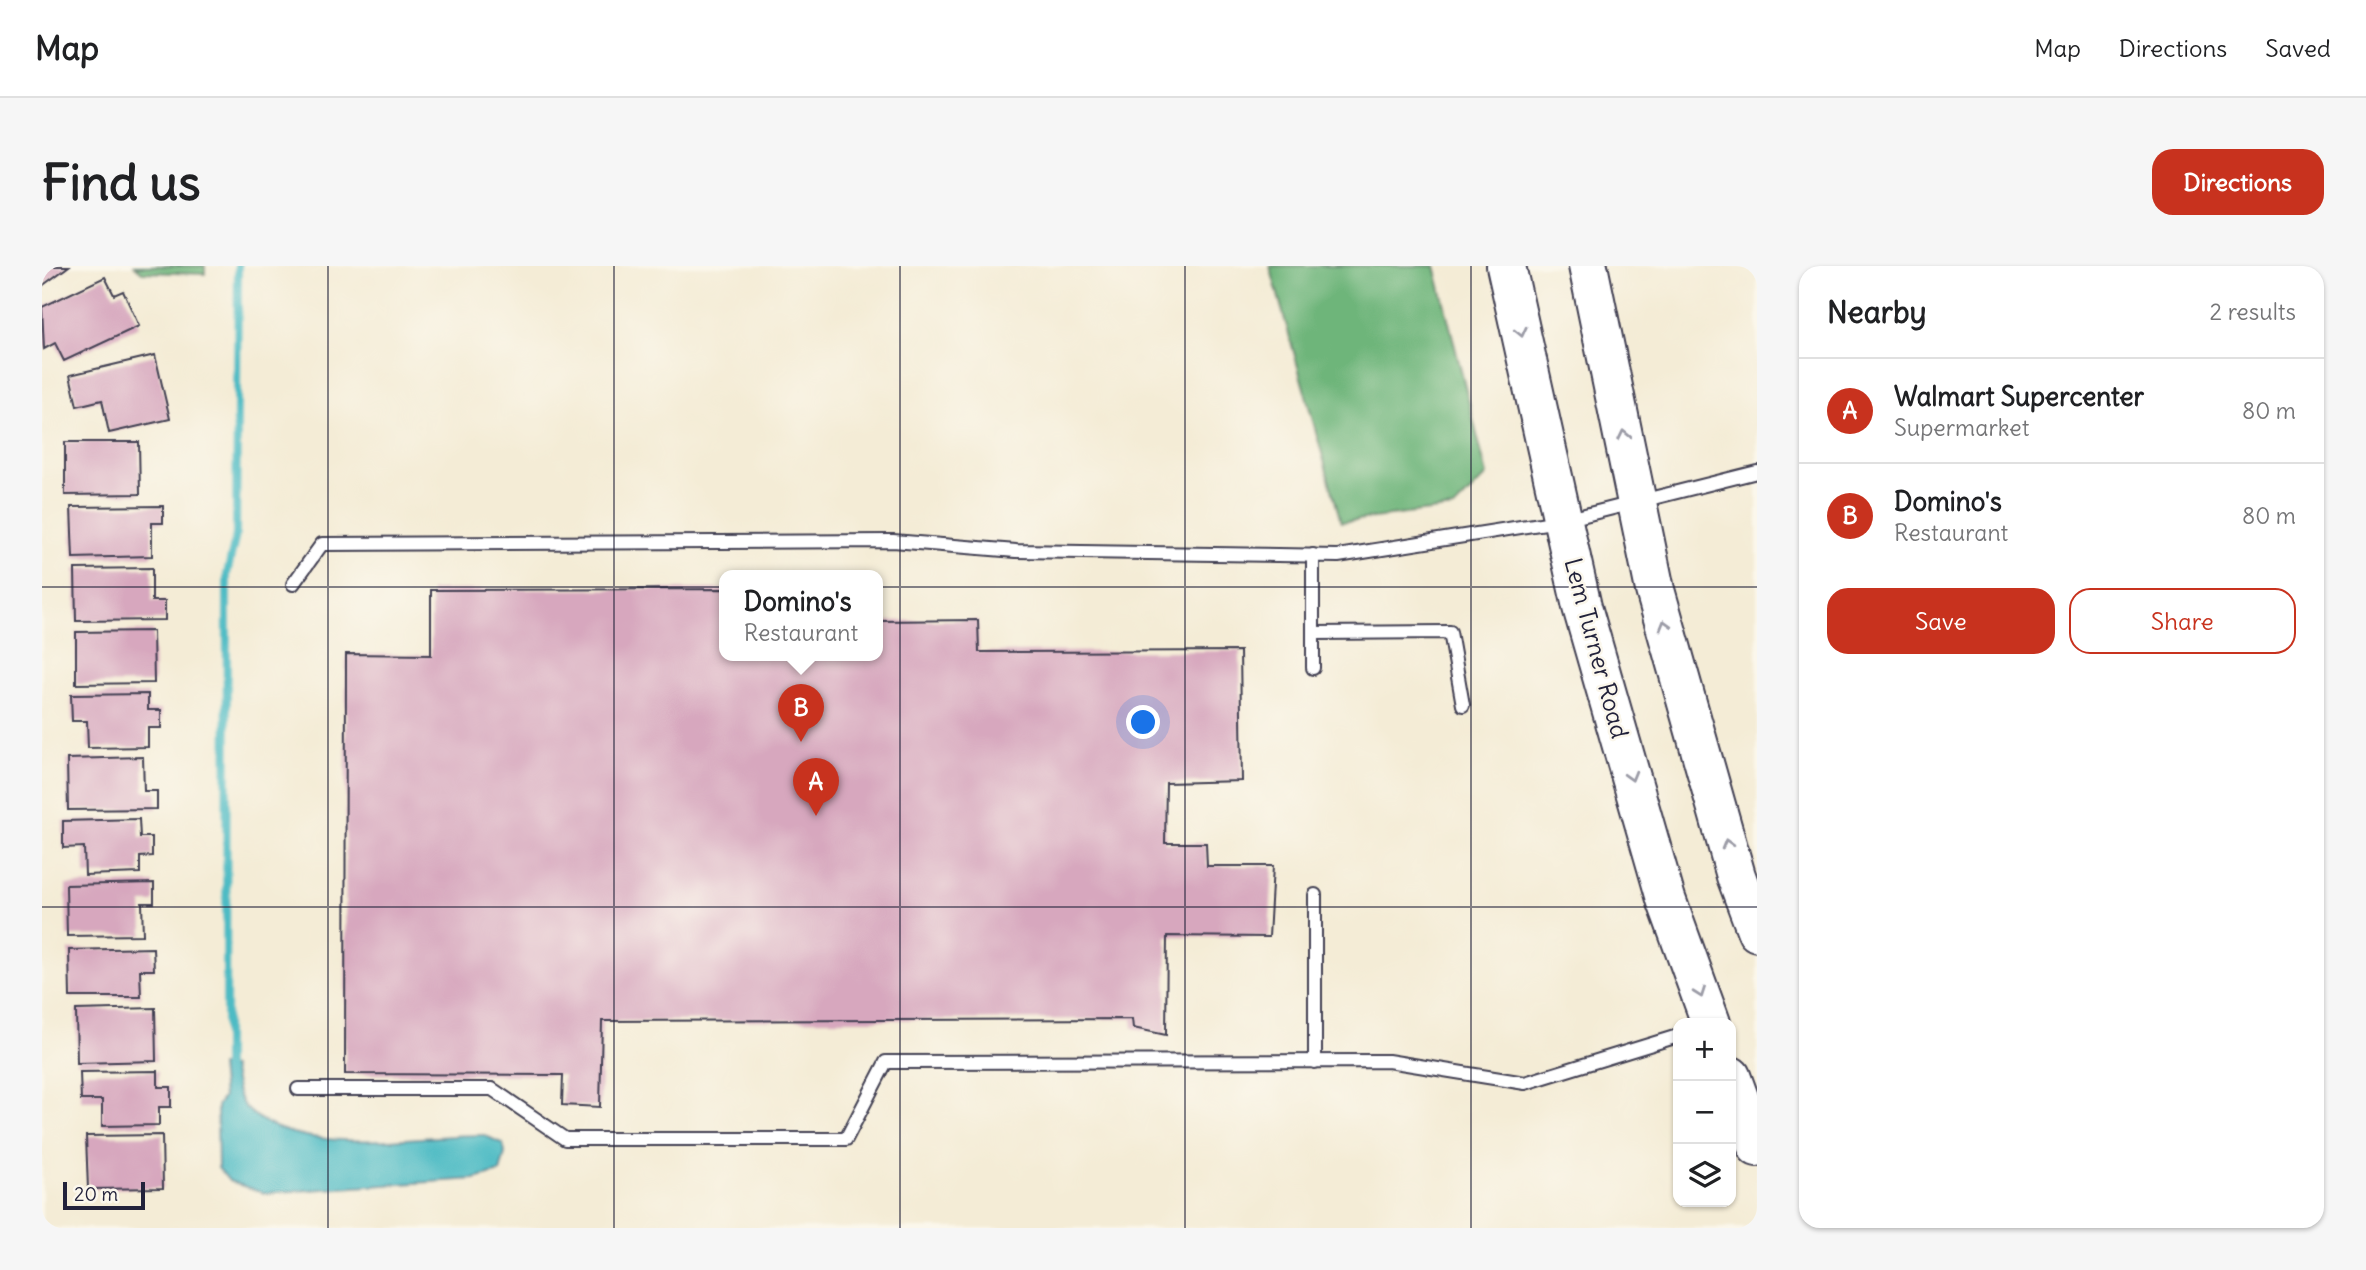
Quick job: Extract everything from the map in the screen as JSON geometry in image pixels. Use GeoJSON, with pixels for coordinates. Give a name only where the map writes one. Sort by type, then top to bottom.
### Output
{"type":"FeatureCollection","features":[{"type":"Feature","properties":{"kind":"main road","name":"Lem Turner Road"},"geometry":{"type":"LineString","coordinates":[[1506,266],[1565,520],[1582,607],[1666,899],[1709,1018]]}},
{"type":"Feature","properties":{"kind":"main road"},"geometry":{"type":"LineString","coordinates":[[1588,266],[1655,590],[1737,876],[1757,932]]}},
{"type":"Feature","properties":{"kind":"main road"},"geometry":{"type":"LineString","coordinates":[[1733,1081],[1757,1147]]}},
{"type":"Feature","properties":{"kind":"lane"},"geometry":{"type":"LineString","coordinates":[[293,584],[322,544],[893,541],[1016,551],[1360,555],[1565,520],[1757,472]]}},
{"type":"Feature","properties":{"kind":"lane"},"geometry":{"type":"LineString","coordinates":[[1313,555],[1313,668]]}},
{"type":"Feature","properties":{"kind":"lane"},"geometry":{"type":"LineString","coordinates":[[1313,632],[1450,632],[1463,705]]}},
{"type":"Feature","properties":{"kind":"lane"},"geometry":{"type":"LineString","coordinates":[[1315,895],[1315,1062]]}},
{"type":"Feature","properties":{"kind":"lane"},"geometry":{"type":"LineString","coordinates":[[298,1089],[492,1089],[565,1139],[845,1139],[886,1062],[1388,1061],[1525,1083],[1673,1038]]}},
{"type":"Feature","properties":{"kind":"green space"},"geometry":{"type":"Polygon","coordinates":[[[135,266],[205,266],[205,274],[142,272],[135,266]]]}},
{"type":"Feature","properties":{"kind":"green space"},"geometry":{"type":"Polygon","coordinates":[[[1270,266],[1435,266],[1487,475],[1454,508],[1341,522],[1270,266]]]}},
{"type":"Feature","properties":{"kind":"water"},"geometry":{"type":"Polygon","coordinates":[[[220,1066],[232,1067],[238,1094],[245,1107],[267,1123],[294,1134],[358,1140],[484,1135],[503,1144],[505,1153],[500,1172],[475,1179],[264,1193],[229,1181],[218,1168],[217,1106],[223,1097],[220,1066]]]}},
{"type":"Feature","properties":{"kind":"building"},"geometry":{"type":"Polygon","coordinates":[[[42,266],[69,266],[42,286],[42,266]]]}},
{"type":"Feature","properties":{"kind":"building"},"geometry":{"type":"Polygon","coordinates":[[[105,277],[114,295],[123,291],[139,326],[64,361],[55,343],[44,349],[42,307],[105,277]]]}},
{"type":"Feature","properties":{"kind":"building"},"geometry":{"type":"Polygon","coordinates":[[[155,355],[170,419],[109,433],[102,400],[77,406],[70,375],[155,355]]]}},
{"type":"Feature","properties":{"kind":"building"},"geometry":{"type":"Polygon","coordinates":[[[65,442],[139,442],[140,494],[65,495],[65,442]]]}},
{"type":"Feature","properties":{"kind":"building"},"geometry":{"type":"Polygon","coordinates":[[[163,506],[163,523],[152,523],[152,556],[73,558],[71,507],[163,506]]]}},
{"type":"Feature","properties":{"kind":"building"},"geometry":{"type":"Polygon","coordinates":[[[152,568],[152,601],[165,601],[165,620],[76,621],[75,569],[152,568]]]}},
{"type":"Feature","properties":{"kind":"building"},"geometry":{"type":"Polygon","coordinates":[[[719,589],[719,661],[883,661],[883,621],[978,620],[979,652],[1240,651],[1242,781],[1166,783],[1165,843],[1206,843],[1207,866],[1273,866],[1269,937],[1167,936],[1166,1035],[1133,1028],[1132,1019],[602,1021],[600,1107],[562,1105],[563,1075],[345,1074],[346,654],[431,655],[431,590],[719,589]]]}},
{"type":"Feature","properties":{"kind":"building"},"geometry":{"type":"Polygon","coordinates":[[[153,631],[154,683],[76,684],[76,632],[153,631]]]}},
{"type":"Feature","properties":{"kind":"building"},"geometry":{"type":"Polygon","coordinates":[[[148,694],[148,710],[161,710],[161,728],[148,728],[148,747],[88,748],[87,721],[72,721],[71,695],[148,694]]]}},
{"type":"Feature","properties":{"kind":"building"},"geometry":{"type":"Polygon","coordinates":[[[143,757],[144,791],[157,791],[157,809],[68,810],[67,759],[143,757]]]}},
{"type":"Feature","properties":{"kind":"building"},"geometry":{"type":"Polygon","coordinates":[[[139,819],[140,837],[152,837],[152,856],[140,857],[140,873],[85,875],[84,847],[63,848],[63,821],[139,819]]]}},
{"type":"Feature","properties":{"kind":"building"},"geometry":{"type":"Polygon","coordinates":[[[154,883],[154,903],[142,903],[143,935],[67,936],[66,885],[154,883]]]}},
{"type":"Feature","properties":{"kind":"building"},"geometry":{"type":"Polygon","coordinates":[[[153,948],[154,970],[140,970],[141,997],[70,997],[69,950],[153,948]]]}},
{"type":"Feature","properties":{"kind":"building"},"geometry":{"type":"Polygon","coordinates":[[[155,1008],[156,1061],[77,1063],[76,1010],[155,1008]]]}},
{"type":"Feature","properties":{"kind":"building"},"geometry":{"type":"Polygon","coordinates":[[[158,1071],[158,1087],[171,1087],[171,1107],[159,1107],[159,1125],[102,1126],[102,1100],[81,1100],[80,1072],[158,1071]]]}},
{"type":"Feature","properties":{"kind":"building"},"geometry":{"type":"Polygon","coordinates":[[[162,1135],[163,1188],[88,1189],[86,1136],[162,1135]]]}},
{"type":"Feature","properties":{"kind":"waterway"},"geometry":{"type":"LineString","coordinates":[[226,1067],[227,574],[236,535],[238,266]]}},
{"type":"Feature","properties":{"kind":"place","name":"Domino's"},"geometry":{"type":"Point","coordinates":[801,742]}},
{"type":"Feature","properties":{"kind":"place","name":"Walmart Supercenter"},"geometry":{"type":"Point","coordinates":[816,816]}}]}
